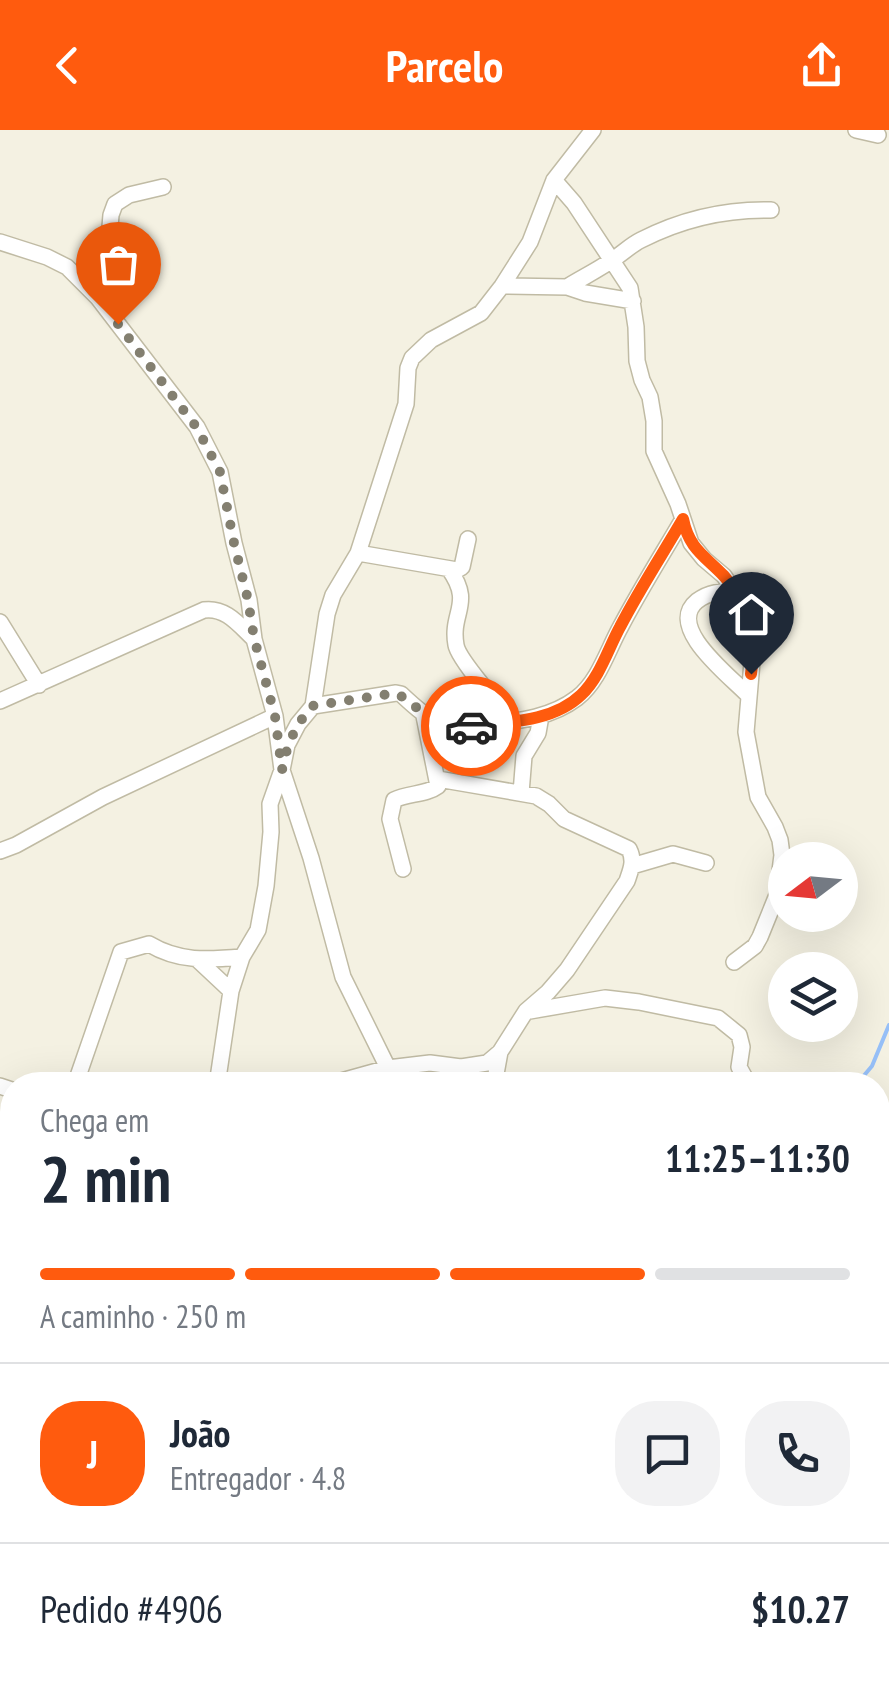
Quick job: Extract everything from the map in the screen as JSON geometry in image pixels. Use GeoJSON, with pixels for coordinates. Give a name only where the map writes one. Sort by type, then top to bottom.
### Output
{"type":"FeatureCollection","features":[{"type":"Feature","properties":{"kind":"street"},"geometry":{"type":"LineString","coordinates":[[219,1072],[231,991],[242,956],[258,930],[266,886],[270,804],[287,744],[312,706],[327,614],[358,553],[406,404],[408,368],[412,358],[431,340],[481,313],[502,286],[530,242],[554,180],[593,130]]}},
{"type":"Feature","properties":{"kind":"street"},"geometry":{"type":"LineString","coordinates":[[856,130],[878,135]]}},
{"type":"Feature","properties":{"kind":"street"},"geometry":{"type":"LineString","coordinates":[[554,180],[625,278],[634,301],[637,361],[654,420],[654,451],[691,543],[735,592],[754,639],[746,732],[761,806],[780,840],[782,854],[777,895],[760,937],[734,962]]}},
{"type":"Feature","properties":{"kind":"street"},"geometry":{"type":"LineString","coordinates":[[98,298],[106,273],[115,204],[129,195],[162,188]]}},
{"type":"Feature","properties":{"kind":"street"},"geometry":{"type":"LineString","coordinates":[[567,287],[644,238],[716,212],[770,210]]}},
{"type":"Feature","properties":{"kind":"street"},"geometry":{"type":"LineString","coordinates":[[0,242],[67,267],[98,298],[197,428],[220,472],[254,638],[275,716],[282,770],[343,977],[388,1068]]}},
{"type":"Feature","properties":{"kind":"street"},"geometry":{"type":"LineString","coordinates":[[502,286],[567,287],[634,301]]}},
{"type":"Feature","properties":{"kind":"street"},"geometry":{"type":"LineString","coordinates":[[312,706],[396,693],[424,716],[460,727],[514,722],[558,710],[580,696],[593,680],[683,519]]}},
{"type":"Feature","properties":{"kind":"street"},"geometry":{"type":"LineString","coordinates":[[358,553],[457,570],[462,567],[468,539]]}},
{"type":"Feature","properties":{"kind":"street"},"geometry":{"type":"LineString","coordinates":[[449,568],[462,592],[456,648],[514,722]]}},
{"type":"Feature","properties":{"kind":"street"},"geometry":{"type":"LineString","coordinates":[[735,592],[708,594],[694,603],[688,620],[696,642],[748,695]]}},
{"type":"Feature","properties":{"kind":"street"},"geometry":{"type":"LineString","coordinates":[[228,614],[248,600]]}},
{"type":"Feature","properties":{"kind":"street"},"geometry":{"type":"LineString","coordinates":[[0,701],[204,610],[228,614],[254,638]]}},
{"type":"Feature","properties":{"kind":"street"},"geometry":{"type":"LineString","coordinates":[[0,622],[39,684]]}},
{"type":"Feature","properties":{"kind":"street"},"geometry":{"type":"LineString","coordinates":[[0,850],[103,796],[275,716]]}},
{"type":"Feature","properties":{"kind":"street"},"geometry":{"type":"LineString","coordinates":[[402,870],[390,819],[394,800],[438,786],[424,716]]}},
{"type":"Feature","properties":{"kind":"street"},"geometry":{"type":"LineString","coordinates":[[522,793],[524,756],[538,733],[541,716]]}},
{"type":"Feature","properties":{"kind":"street"},"geometry":{"type":"LineString","coordinates":[[374,1072],[430,1063],[461,1067],[488,1064],[526,1011],[567,970],[626,882],[632,866],[629,849],[564,819],[536,796],[438,780]]}},
{"type":"Feature","properties":{"kind":"street"},"geometry":{"type":"LineString","coordinates":[[270,832],[300,824]]}},
{"type":"Feature","properties":{"kind":"street"},"geometry":{"type":"LineString","coordinates":[[632,866],[673,854],[706,864]]}},
{"type":"Feature","properties":{"kind":"street"},"geometry":{"type":"LineString","coordinates":[[80,1072],[122,952],[149,944],[167,954],[200,960],[242,956]]}},
{"type":"Feature","properties":{"kind":"street"},"geometry":{"type":"LineString","coordinates":[[200,960],[231,991]]}},
{"type":"Feature","properties":{"kind":"street"},"geometry":{"type":"LineString","coordinates":[[526,1011],[605,998],[705,1014],[718,1018],[739,1034],[742,1072]]}},
{"type":"Feature","properties":{"kind":"street"},"geometry":{"type":"LineString","coordinates":[[496,1072],[500,1052]]}},
{"type":"Feature","properties":{"kind":"street"},"geometry":{"type":"LineString","coordinates":[[458,1072],[461,1067]]}},
{"type":"Feature","properties":{"kind":"waterway"},"geometry":{"type":"LineString","coordinates":[[867,1072],[889,1025]]}},
{"type":"Feature","properties":{"kind":"way so far"},"geometry":{"type":"LineString","coordinates":[[118,324],[197,428],[220,472],[254,638],[275,716],[282,770],[287,744],[312,706],[396,693],[438,723],[471,726]]}},
{"type":"Feature","properties":{"kind":"route"},"geometry":{"type":"LineString","coordinates":[[471,726],[541,716],[580,696],[593,680],[683,519],[691,543],[724,576],[750,624],[754,639],[751,674]]}}]}
